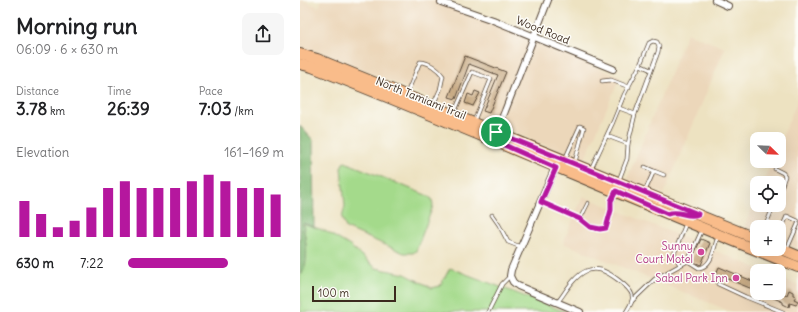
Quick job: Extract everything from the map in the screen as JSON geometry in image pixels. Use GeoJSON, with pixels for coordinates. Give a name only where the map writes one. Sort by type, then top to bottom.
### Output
{"type":"FeatureCollection","features":[{"type":"Feature","properties":{"kind":"main road","name":"North Tamiami Trail"},"geometry":{"type":"LineString","coordinates":[[300,54],[317,59],[340,73],[494,136],[590,170],[640,202],[702,229],[796,265]]}},
{"type":"Feature","properties":{"kind":"main road"},"geometry":{"type":"LineString","coordinates":[[300,64],[312,67],[322,67],[340,73]]}},
{"type":"Feature","properties":{"kind":"main road","name":"North Tamiami Trail"},"geometry":{"type":"LineString","coordinates":[[340,73],[366,79],[474,122],[494,136],[556,168],[617,186],[644,192],[750,236]]}},
{"type":"Feature","properties":{"kind":"main road"},"geometry":{"type":"LineString","coordinates":[[640,202],[646,201],[660,205],[668,202]]}},
{"type":"Feature","properties":{"kind":"main road"},"geometry":{"type":"LineString","coordinates":[[668,214],[677,212],[690,216],[698,214]]}},
{"type":"Feature","properties":{"kind":"main road"},"geometry":{"type":"LineString","coordinates":[[786,250],[798,256]]}},
{"type":"Feature","properties":{"kind":"street"},"geometry":{"type":"LineString","coordinates":[[494,136],[548,0]]}},
{"type":"Feature","properties":{"kind":"street"},"geometry":{"type":"LineString","coordinates":[[715,0],[728,6]]}},
{"type":"Feature","properties":{"kind":"street","name":"Wood Road"},"geometry":{"type":"LineString","coordinates":[[441,1],[613,69]]}},
{"type":"Feature","properties":{"kind":"street"},"geometry":{"type":"LineString","coordinates":[[556,168],[521,247],[510,276],[513,282],[518,286],[580,312]]}},
{"type":"Feature","properties":{"kind":"lane"},"geometry":{"type":"LineString","coordinates":[[541,202],[580,219],[590,227],[600,229],[606,228],[611,210],[611,201],[627,158],[628,144],[635,114],[658,52],[659,46],[657,42],[653,41],[649,43],[590,170]]}},
{"type":"Feature","properties":{"kind":"lane"},"geometry":{"type":"LineString","coordinates":[[406,95],[420,62],[424,62],[436,69],[443,76],[440,90],[433,105]]}},
{"type":"Feature","properties":{"kind":"lane"},"geometry":{"type":"LineString","coordinates":[[640,65],[651,70]]}},
{"type":"Feature","properties":{"kind":"lane"},"geometry":{"type":"LineString","coordinates":[[454,114],[472,72],[491,79],[474,122]]}},
{"type":"Feature","properties":{"kind":"lane"},"geometry":{"type":"LineString","coordinates":[[602,81],[611,80],[629,87]]}},
{"type":"Feature","properties":{"kind":"lane"},"geometry":{"type":"LineString","coordinates":[[619,108],[635,114]]}},
{"type":"Feature","properties":{"kind":"lane"},"geometry":{"type":"LineString","coordinates":[[565,160],[580,126],[584,128],[575,164]]}},
{"type":"Feature","properties":{"kind":"lane"},"geometry":{"type":"LineString","coordinates":[[607,136],[628,144]]}},
{"type":"Feature","properties":{"kind":"lane"},"geometry":{"type":"LineString","coordinates":[[646,167],[664,175]]}},
{"type":"Feature","properties":{"kind":"lane"},"geometry":{"type":"LineString","coordinates":[[775,169],[783,173],[785,176]]}},
{"type":"Feature","properties":{"kind":"lane"},"geometry":{"type":"LineString","coordinates":[[644,192],[654,171]]}},
{"type":"Feature","properties":{"kind":"lane"},"geometry":{"type":"LineString","coordinates":[[580,219],[588,203]]}},
{"type":"Feature","properties":{"kind":"lane"},"geometry":{"type":"LineString","coordinates":[[492,215],[500,225],[508,242],[521,247]]}},
{"type":"Feature","properties":{"kind":"lane"},"geometry":{"type":"LineString","coordinates":[[785,220],[787,216],[798,221]]}},
{"type":"Feature","properties":{"kind":"lane"},"geometry":{"type":"LineString","coordinates":[[680,265],[674,254],[686,221]]}},
{"type":"Feature","properties":{"kind":"lane"},"geometry":{"type":"LineString","coordinates":[[786,244],[798,224]]}},
{"type":"Feature","properties":{"kind":"lane"},"geometry":{"type":"LineString","coordinates":[[626,312],[632,301],[655,279],[688,261],[702,229]]}},
{"type":"Feature","properties":{"kind":"lane"},"geometry":{"type":"LineString","coordinates":[[688,261],[699,268],[705,266],[711,258],[718,235]]}},
{"type":"Feature","properties":{"kind":"lane"},"geometry":{"type":"LineString","coordinates":[[557,303],[578,277],[585,271],[594,269],[602,270],[617,279],[632,294],[632,301]]}},
{"type":"Feature","properties":{"kind":"lane"},"geometry":{"type":"LineString","coordinates":[[488,312],[502,284],[510,276]]}},
{"type":"Feature","properties":{"kind":"lane"},"geometry":{"type":"LineString","coordinates":[[718,284],[783,312]]}},
{"type":"Feature","properties":{"kind":"shaded area"},"geometry":{"type":"Polygon","coordinates":[[[300,0],[319,7],[322,0],[437,0],[620,77],[584,161],[349,65],[300,48],[300,0]]]}},
{"type":"Feature","properties":{"kind":"shaded area"},"geometry":{"type":"Polygon","coordinates":[[[687,33],[725,48],[664,194],[627,179],[687,33]]]}},
{"type":"Feature","properties":{"kind":"shaded area"},"geometry":{"type":"Polygon","coordinates":[[[798,99],[798,249],[786,245],[786,220],[750,220],[750,229],[744,227],[750,212],[786,212],[786,176],[766,176],[769,168],[786,168],[786,132],[784,132],[798,99]]]}},
{"type":"Feature","properties":{"kind":"shaded area"},"geometry":{"type":"Polygon","coordinates":[[[583,196],[750,265],[750,300],[786,300],[786,280],[798,285],[798,312],[732,312],[563,243],[583,196]]]}},
{"type":"Feature","properties":{"kind":"green space"},"geometry":{"type":"Polygon","coordinates":[[[300,126],[313,140],[314,227],[303,223],[306,257],[300,276],[300,126]]]}},
{"type":"Feature","properties":{"kind":"green space"},"geometry":{"type":"Polygon","coordinates":[[[345,162],[426,195],[432,199],[433,206],[416,251],[413,253],[404,253],[346,228],[342,218],[345,206],[341,168],[345,162]]]}},
{"type":"Feature","properties":{"kind":"green space"},"geometry":{"type":"Polygon","coordinates":[[[303,223],[325,231],[350,246],[376,268],[405,274],[432,288],[440,286],[450,268],[566,312],[300,312],[300,276],[306,257],[306,243],[303,223]]]}},
{"type":"Feature","properties":{"kind":"building"},"geometry":{"type":"Polygon","coordinates":[[[465,56],[506,72],[489,113],[483,111],[498,75],[469,64],[456,99],[449,97],[465,56]]]}},
{"type":"Feature","properties":{"kind":"building"},"geometry":{"type":"Polygon","coordinates":[[[475,91],[480,93],[473,106],[465,103],[468,94],[473,96],[475,91]]]}},
{"type":"Feature","properties":{"kind":"building","name":"Sunny Court Motel"},"geometry":{"type":"Polygon","coordinates":[[[701,239],[710,243],[701,265],[691,261],[701,239]]]}},
{"type":"Feature","properties":{"kind":"building","name":"Sabal Park Inn"},"geometry":{"type":"Polygon","coordinates":[[[719,267],[750,280],[750,288],[716,274],[719,267]]]}},
{"type":"Feature","properties":{"kind":"building"},"geometry":{"type":"Polygon","coordinates":[[[789,290],[793,292],[793,295],[796,296],[794,299],[798,301],[796,305],[790,303],[789,307],[778,300],[786,300],[789,290]]]}},
{"type":"Feature","properties":{"kind":"place","name":"Sunny Court Motel"},"geometry":{"type":"Point","coordinates":[701,252]}},
{"type":"Feature","properties":{"kind":"place","name":"Sabal Park Inn"},"geometry":{"type":"Point","coordinates":[736,278]}},
{"type":"Feature","properties":{"kind":"route"},"geometry":{"type":"LineString","coordinates":[[496,132],[698,214],[695,216],[690,216],[672,212],[668,214],[616,191],[611,201],[611,210],[606,228],[600,229],[590,227],[580,219],[541,202],[556,168],[493,140],[496,132]]}}]}
